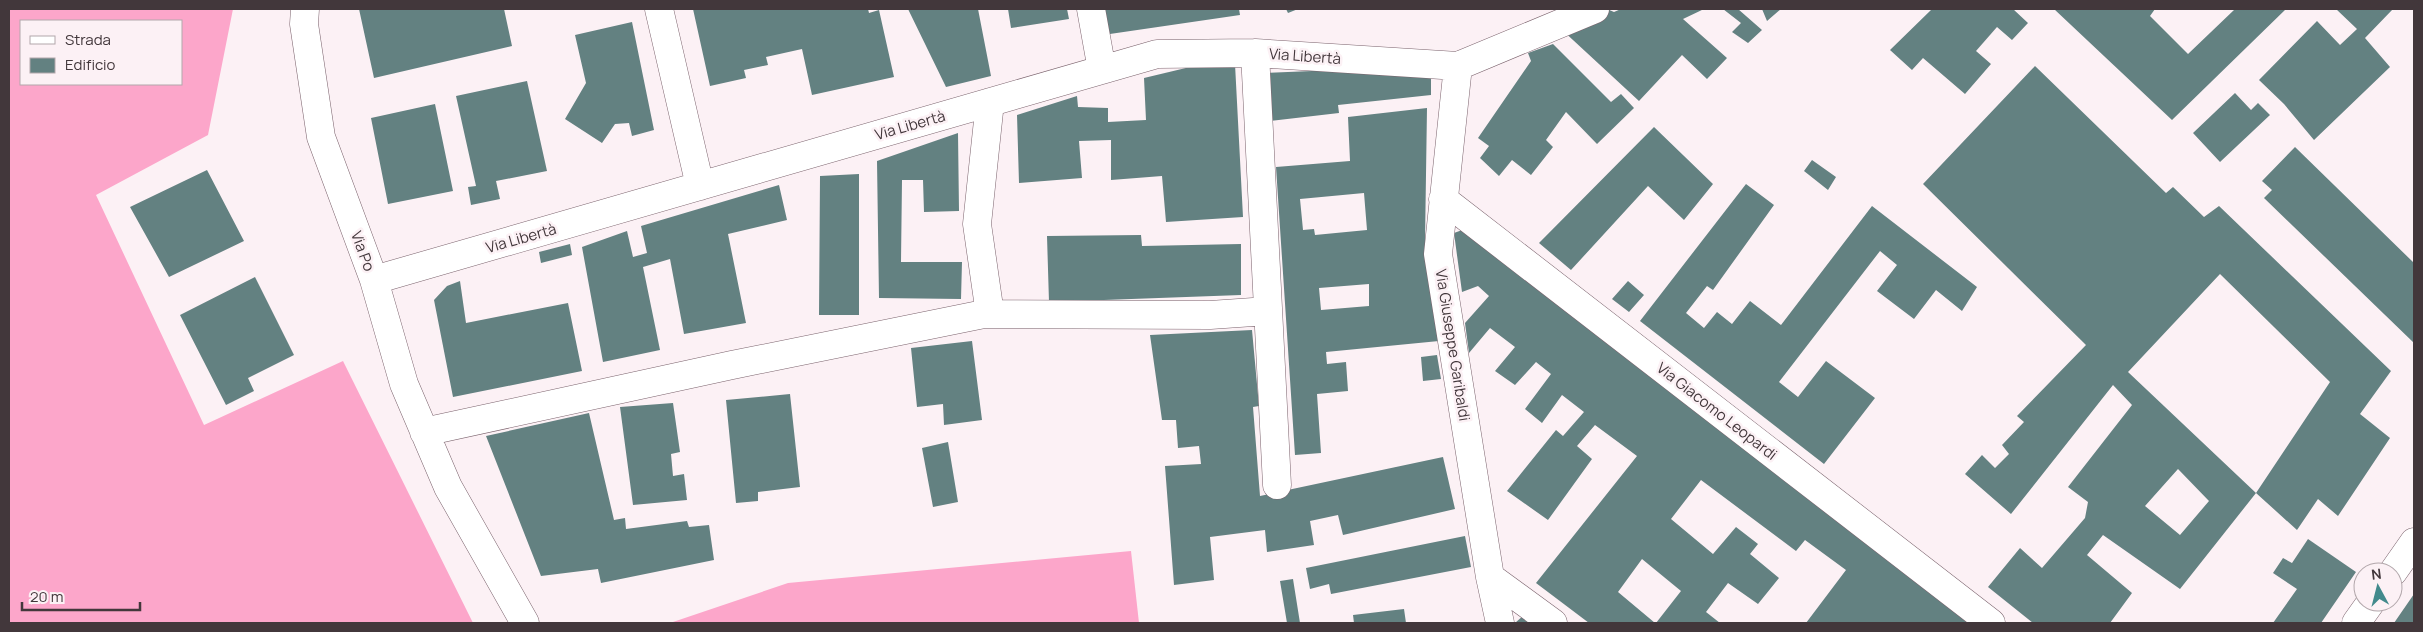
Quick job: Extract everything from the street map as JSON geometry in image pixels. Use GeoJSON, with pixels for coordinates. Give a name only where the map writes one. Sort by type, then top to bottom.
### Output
{"type":"FeatureCollection","features":[{"type":"Feature","properties":{"kind":"street","name":"Via Po"},"geometry":{"type":"LineString","coordinates":[[305,9],[304,24],[321,137],[374,280],[404,384],[448,487],[525,623]]}},
{"type":"Feature","properties":{"kind":"street"},"geometry":{"type":"LineString","coordinates":[[659,9],[700,186]]}},
{"type":"Feature","properties":{"kind":"street"},"geometry":{"type":"LineString","coordinates":[[1091,9],[1102,70]]}},
{"type":"Feature","properties":{"kind":"street"},"geometry":{"type":"LineString","coordinates":[[1458,66],[1595,9]]}},
{"type":"Feature","properties":{"kind":"street","name":"Via Libertà"},"geometry":{"type":"LineString","coordinates":[[374,280],[1157,54],[1255,53],[1458,66]]}},
{"type":"Feature","properties":{"kind":"street"},"geometry":{"type":"LineString","coordinates":[[1255,53],[1277,485]]}},
{"type":"Feature","properties":{"kind":"street","name":"Via Giuseppe Garibaldi"},"geometry":{"type":"LineString","coordinates":[[1458,66],[1442,199],[1438,254],[1490,577],[1500,623]]}},
{"type":"Feature","properties":{"kind":"street"},"geometry":{"type":"LineString","coordinates":[[990,102],[978,224],[990,314]]}},
{"type":"Feature","properties":{"kind":"street","name":"Via Giacomo Leopardi"},"geometry":{"type":"LineString","coordinates":[[1442,199],[1991,623]]}},
{"type":"Feature","properties":{"kind":"street"},"geometry":{"type":"LineString","coordinates":[[424,432],[723,367],[990,314],[1210,315],[1268,311]]}},
{"type":"Feature","properties":{"kind":"street"},"geometry":{"type":"LineString","coordinates":[[2400,562],[2414,542]]}},
{"type":"Feature","properties":{"kind":"street"},"geometry":{"type":"LineString","coordinates":[[1490,577],[1553,623]]}},
{"type":"Feature","properties":{"kind":"street"},"geometry":{"type":"LineString","coordinates":[[2356,623],[2364,612]]}},
{"type":"Feature","properties":{"kind":"shaded area"},"geometry":{"type":"Polygon","coordinates":[[[9,9],[233,9],[208,135],[96,195],[204,425],[343,361],[473,623],[9,623],[9,9]]]}},
{"type":"Feature","properties":{"kind":"shaded area"},"geometry":{"type":"Polygon","coordinates":[[[1131,551],[1139,623],[670,623],[788,583],[1131,551]]]}},
{"type":"Feature","properties":{"kind":"building"},"geometry":{"type":"Polygon","coordinates":[[[359,9],[504,9],[512,46],[374,78],[359,9]]]}},
{"type":"Feature","properties":{"kind":"building"},"geometry":{"type":"Polygon","coordinates":[[[693,9],[868,9],[869,13],[879,10],[894,77],[812,95],[802,49],[766,57],[768,65],[744,70],[746,78],[710,86],[693,9]]]}},
{"type":"Feature","properties":{"kind":"building"},"geometry":{"type":"Polygon","coordinates":[[[908,9],[978,9],[991,76],[946,87],[908,9]]]}},
{"type":"Feature","properties":{"kind":"building"},"geometry":{"type":"Polygon","coordinates":[[[1008,9],[1067,9],[1069,19],[1011,28],[1008,9]]]}},
{"type":"Feature","properties":{"kind":"building"},"geometry":{"type":"Polygon","coordinates":[[[1099,9],[1239,9],[1240,15],[1103,35],[1099,9]]]}},
{"type":"Feature","properties":{"kind":"building"},"geometry":{"type":"Polygon","coordinates":[[[1286,9],[1298,9],[1288,13],[1286,9]]]}},
{"type":"Feature","properties":{"kind":"building"},"geometry":{"type":"Polygon","coordinates":[[[1607,9],[1614,12],[1621,9],[1704,9],[1683,19],[1727,58],[1707,79],[1682,55],[1639,101],[1560,28],[1607,9]]]}},
{"type":"Feature","properties":{"kind":"building"},"geometry":{"type":"Polygon","coordinates":[[[1723,9],[1738,9],[1762,30],[1748,43],[1732,32],[1741,23],[1723,9]]]}},
{"type":"Feature","properties":{"kind":"building"},"geometry":{"type":"Polygon","coordinates":[[[1762,9],[1781,9],[1767,21],[1762,9]]]}},
{"type":"Feature","properties":{"kind":"building"},"geometry":{"type":"Polygon","coordinates":[[[1929,9],[2013,9],[2028,23],[2012,40],[1997,27],[1976,51],[1991,64],[1965,94],[1923,58],[1912,70],[1890,50],[1931,10],[1929,9]]]}},
{"type":"Feature","properties":{"kind":"building"},"geometry":{"type":"Polygon","coordinates":[[[2054,9],[2155,9],[2150,16],[2188,54],[2234,10],[2232,9],[2286,9],[2172,120],[2054,9]]]}},
{"type":"Feature","properties":{"kind":"building"},"geometry":{"type":"Polygon","coordinates":[[[2336,9],[2393,9],[2365,38],[2390,67],[2314,140],[2284,104],[2259,80],[2317,21],[2340,45],[2357,29],[2336,9]]]}},
{"type":"Feature","properties":{"kind":"building"},"geometry":{"type":"Polygon","coordinates":[[[632,22],[654,130],[632,136],[629,123],[615,124],[602,143],[565,119],[586,83],[575,35],[632,22]]]}},
{"type":"Feature","properties":{"kind":"building"},"geometry":{"type":"Polygon","coordinates":[[[1553,44],[1611,102],[1621,94],[1634,108],[1597,144],[1566,112],[1546,140],[1553,147],[1531,175],[1512,160],[1499,176],[1480,158],[1489,146],[1478,138],[1531,61],[1528,53],[1553,44]]]}},
{"type":"Feature","properties":{"kind":"building"},"geometry":{"type":"Polygon","coordinates":[[[1235,64],[1243,217],[1166,222],[1162,176],[1111,180],[1111,140],[1079,141],[1082,178],[1019,183],[1017,115],[1077,96],[1078,107],[1108,108],[1108,122],[1146,120],[1144,78],[1190,67],[1235,64]]]}},
{"type":"Feature","properties":{"kind":"building"},"geometry":{"type":"Polygon","coordinates":[[[1431,66],[1431,95],[1338,105],[1339,113],[1270,121],[1265,73],[1431,66]]]}},
{"type":"Feature","properties":{"kind":"building"},"geometry":{"type":"Polygon","coordinates":[[[2035,66],[2166,193],[2173,187],[2204,217],[2219,206],[2391,371],[2360,414],[2390,438],[2338,516],[2318,499],[2297,530],[2256,493],[2180,589],[2103,535],[2087,555],[2132,593],[2110,623],[2033,623],[1988,587],[2020,548],[2042,568],[2085,518],[2088,502],[2068,487],[2132,405],[2113,385],[2011,514],[1965,474],[1982,455],[1995,468],[2009,454],[2002,445],[2024,422],[2017,416],[2086,345],[1923,184],[2035,66]],[[2220,274],[2128,372],[2256,493],[2330,382],[2220,274]],[[2178,469],[2145,506],[2180,535],[2209,501],[2178,469]]]}},
{"type":"Feature","properties":{"kind":"building"},"geometry":{"type":"Polygon","coordinates":[[[527,81],[547,171],[496,181],[500,199],[471,205],[468,187],[476,186],[456,96],[527,81]]]}},
{"type":"Feature","properties":{"kind":"building"},"geometry":{"type":"Polygon","coordinates":[[[2235,93],[2251,110],[2258,103],[2270,115],[2220,162],[2193,133],[2235,93]]]}},
{"type":"Feature","properties":{"kind":"building"},"geometry":{"type":"Polygon","coordinates":[[[435,104],[453,191],[388,204],[371,118],[435,104]]]}},
{"type":"Feature","properties":{"kind":"building"},"geometry":{"type":"Polygon","coordinates":[[[1427,108],[1425,241],[1439,341],[1326,352],[1327,364],[1346,362],[1348,391],[1317,394],[1321,453],[1295,455],[1276,167],[1350,161],[1348,117],[1427,108]],[[1364,193],[1300,199],[1303,230],[1314,229],[1315,235],[1367,230],[1364,193]],[[1369,284],[1319,288],[1321,310],[1369,306],[1369,284]]]}},
{"type":"Feature","properties":{"kind":"building"},"geometry":{"type":"Polygon","coordinates":[[[1654,127],[1713,184],[1684,220],[1648,186],[1571,270],[1539,243],[1654,127]]]}},
{"type":"Feature","properties":{"kind":"building"},"geometry":{"type":"Polygon","coordinates":[[[958,133],[959,211],[924,212],[923,180],[902,180],[901,262],[962,262],[961,299],[879,298],[877,161],[958,133]]]}},
{"type":"Feature","properties":{"kind":"building"},"geometry":{"type":"Polygon","coordinates":[[[2295,147],[2414,263],[2414,343],[2264,198],[2272,190],[2262,181],[2295,147]]]}},
{"type":"Feature","properties":{"kind":"building"},"geometry":{"type":"Polygon","coordinates":[[[1812,160],[1836,177],[1828,190],[1804,171],[1812,160]]]}},
{"type":"Feature","properties":{"kind":"building"},"geometry":{"type":"Polygon","coordinates":[[[207,170],[244,241],[169,277],[130,207],[207,170]]]}},
{"type":"Feature","properties":{"kind":"building"},"geometry":{"type":"Polygon","coordinates":[[[859,174],[859,315],[819,315],[820,176],[859,174]]]}},
{"type":"Feature","properties":{"kind":"building"},"geometry":{"type":"Polygon","coordinates":[[[1746,184],[1774,205],[1713,290],[1707,286],[1686,313],[1704,328],[1717,312],[1732,324],[1750,301],[1781,325],[1872,206],[1977,287],[1962,311],[1936,290],[1914,319],[1877,291],[1897,265],[1880,251],[1779,382],[1798,397],[1826,361],[1875,398],[1824,464],[1640,321],[1746,184]]]}},
{"type":"Feature","properties":{"kind":"building"},"geometry":{"type":"Polygon","coordinates":[[[779,185],[787,220],[728,234],[746,323],[684,334],[670,259],[643,267],[660,350],[603,362],[582,247],[627,231],[633,257],[647,253],[641,226],[779,185]]]}},
{"type":"Feature","properties":{"kind":"building"},"geometry":{"type":"Polygon","coordinates":[[[1465,229],[1973,623],[1806,623],[1846,570],[1805,540],[1796,551],[1701,480],[1671,519],[1713,554],[1736,527],[1758,544],[1750,554],[1779,578],[1758,604],[1728,583],[1706,612],[1720,623],[1656,623],[1681,591],[1642,559],[1618,592],[1655,623],[1589,623],[1536,583],[1637,456],[1595,425],[1577,446],[1592,459],[1548,520],[1507,491],[1556,430],[1563,436],[1584,412],[1562,395],[1542,423],[1525,409],[1551,374],[1536,362],[1515,385],[1495,371],[1515,347],[1490,328],[1469,353],[1465,323],[1489,296],[1478,286],[1462,292],[1454,233],[1465,229]]]}},
{"type":"Feature","properties":{"kind":"building"},"geometry":{"type":"Polygon","coordinates":[[[1141,235],[1142,246],[1241,244],[1241,295],[1049,302],[1047,236],[1141,235]]]}},
{"type":"Feature","properties":{"kind":"building"},"geometry":{"type":"Polygon","coordinates":[[[570,244],[572,255],[541,263],[539,252],[570,244]]]}},
{"type":"Feature","properties":{"kind":"building"},"geometry":{"type":"Polygon","coordinates":[[[255,277],[294,355],[248,378],[254,391],[226,405],[180,315],[255,277]]]}},
{"type":"Feature","properties":{"kind":"building"},"geometry":{"type":"Polygon","coordinates":[[[460,281],[466,323],[568,303],[582,371],[453,397],[434,300],[447,286],[460,281]]]}},
{"type":"Feature","properties":{"kind":"building"},"geometry":{"type":"Polygon","coordinates":[[[1628,281],[1644,295],[1629,312],[1612,299],[1628,281]]]}},
{"type":"Feature","properties":{"kind":"building"},"geometry":{"type":"Polygon","coordinates":[[[1252,330],[1259,406],[1253,407],[1260,496],[1443,457],[1455,509],[1343,535],[1338,515],[1310,521],[1314,545],[1267,552],[1265,530],[1210,537],[1214,580],[1174,585],[1165,466],[1201,464],[1199,446],[1178,448],[1176,420],[1162,420],[1150,335],[1252,330]]]}},
{"type":"Feature","properties":{"kind":"building"},"geometry":{"type":"Polygon","coordinates":[[[972,341],[982,420],[944,425],[943,404],[917,407],[911,348],[972,341]]]}},
{"type":"Feature","properties":{"kind":"building"},"geometry":{"type":"Polygon","coordinates":[[[1437,355],[1441,379],[1423,381],[1421,357],[1437,355]]]}},
{"type":"Feature","properties":{"kind":"building"},"geometry":{"type":"Polygon","coordinates":[[[790,394],[800,487],[758,492],[758,501],[736,503],[726,400],[790,394]]]}},
{"type":"Feature","properties":{"kind":"building"},"geometry":{"type":"Polygon","coordinates":[[[673,403],[680,452],[671,454],[673,476],[684,474],[687,500],[633,505],[620,407],[673,403]]]}},
{"type":"Feature","properties":{"kind":"building"},"geometry":{"type":"Polygon","coordinates":[[[589,413],[614,520],[625,518],[626,529],[687,521],[689,527],[709,525],[714,560],[601,583],[598,569],[541,576],[486,436],[589,413]]]}},
{"type":"Feature","properties":{"kind":"building"},"geometry":{"type":"Polygon","coordinates":[[[948,442],[958,502],[933,507],[922,448],[948,442]]]}},
{"type":"Feature","properties":{"kind":"building"},"geometry":{"type":"Polygon","coordinates":[[[1465,536],[1471,567],[1331,594],[1329,584],[1310,589],[1306,568],[1465,536]]]}},
{"type":"Feature","properties":{"kind":"building"},"geometry":{"type":"Polygon","coordinates":[[[2308,539],[2353,570],[2353,576],[2321,623],[2273,623],[2297,589],[2273,573],[2283,558],[2292,563],[2308,539]]]}},
{"type":"Feature","properties":{"kind":"building"},"geometry":{"type":"Polygon","coordinates":[[[1293,579],[1300,623],[1287,623],[1280,581],[1293,579]]]}},
{"type":"Feature","properties":{"kind":"building"},"geometry":{"type":"Polygon","coordinates":[[[2414,594],[2414,623],[2394,623],[2414,594]]]}},
{"type":"Feature","properties":{"kind":"building"},"geometry":{"type":"Polygon","coordinates":[[[1404,609],[1406,623],[1354,623],[1353,615],[1404,609]]]}},
{"type":"Feature","properties":{"kind":"building"},"geometry":{"type":"Polygon","coordinates":[[[1524,615],[1534,623],[1515,623],[1524,615]]]}}]}
